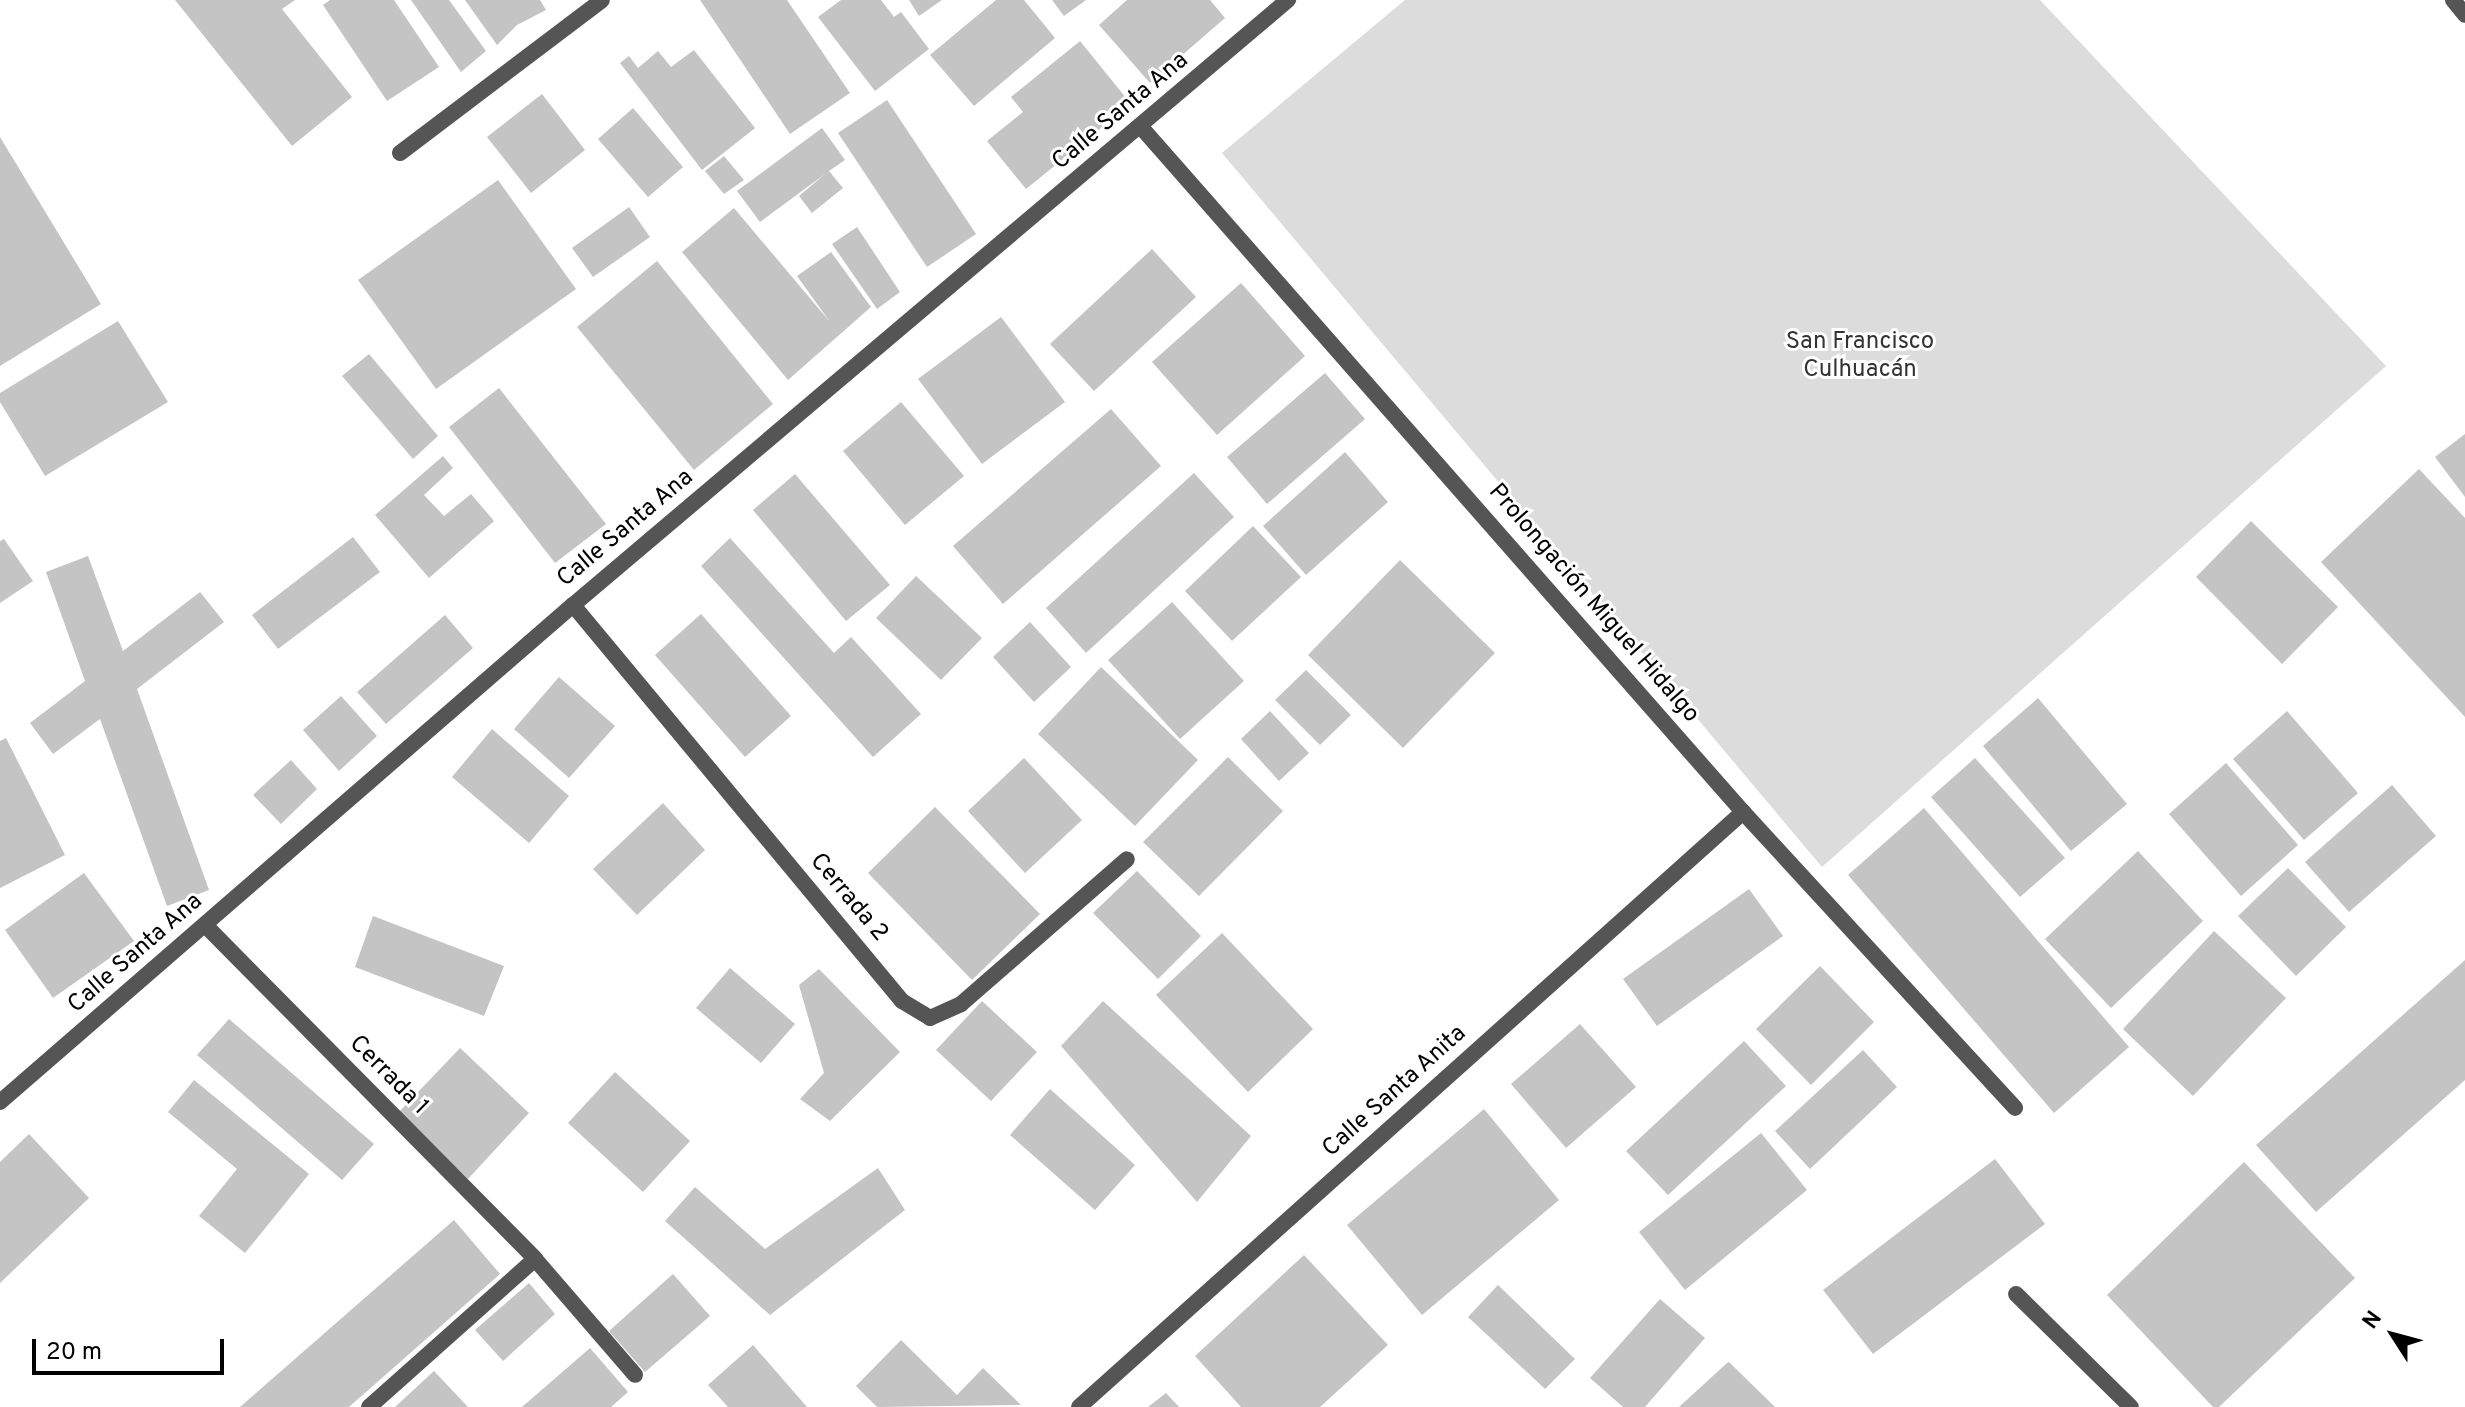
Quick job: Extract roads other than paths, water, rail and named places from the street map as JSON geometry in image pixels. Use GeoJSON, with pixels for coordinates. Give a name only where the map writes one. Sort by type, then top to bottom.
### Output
{"type":"FeatureCollection","features":[{"type":"Feature","properties":{"kind":"street"},"geometry":{"type":"LineString","coordinates":[[400,153],[602,0]]}},
{"type":"Feature","properties":{"kind":"street","name":"Calle Santa Ana"},"geometry":{"type":"LineString","coordinates":[[0,1102],[573,605],[1288,0]]}},
{"type":"Feature","properties":{"kind":"street"},"geometry":{"type":"LineString","coordinates":[[2453,0],[2465,15]]}},
{"type":"Feature","properties":{"kind":"street","name":"Prolongación Miguel Hidalgo"},"geometry":{"type":"LineString","coordinates":[[1141,127],[1743,812],[2015,1108]]}},
{"type":"Feature","properties":{"kind":"street","name":"Cerrada 2"},"geometry":{"type":"LineString","coordinates":[[573,605],[902,1001],[930,1018],[961,1004],[1127,859]]}},
{"type":"Feature","properties":{"kind":"street","name":"Calle Santa Anita"},"geometry":{"type":"LineString","coordinates":[[1079,1407],[1743,812]]}},
{"type":"Feature","properties":{"kind":"street","name":"Cerrada 1"},"geometry":{"type":"LineString","coordinates":[[206,926],[535,1259],[635,1375]]}},
{"type":"Feature","properties":{"kind":"street"},"geometry":{"type":"LineString","coordinates":[[369,1407],[535,1259]]}},
{"type":"Feature","properties":{"kind":"street"},"geometry":{"type":"LineString","coordinates":[[2016,1294],[2131,1407]]}},
{"type":"Feature","properties":{"kind":"park label","name":"San Francisco Culhuacán"},"geometry":{"type":"Point","coordinates":[1860,357]}}]}
